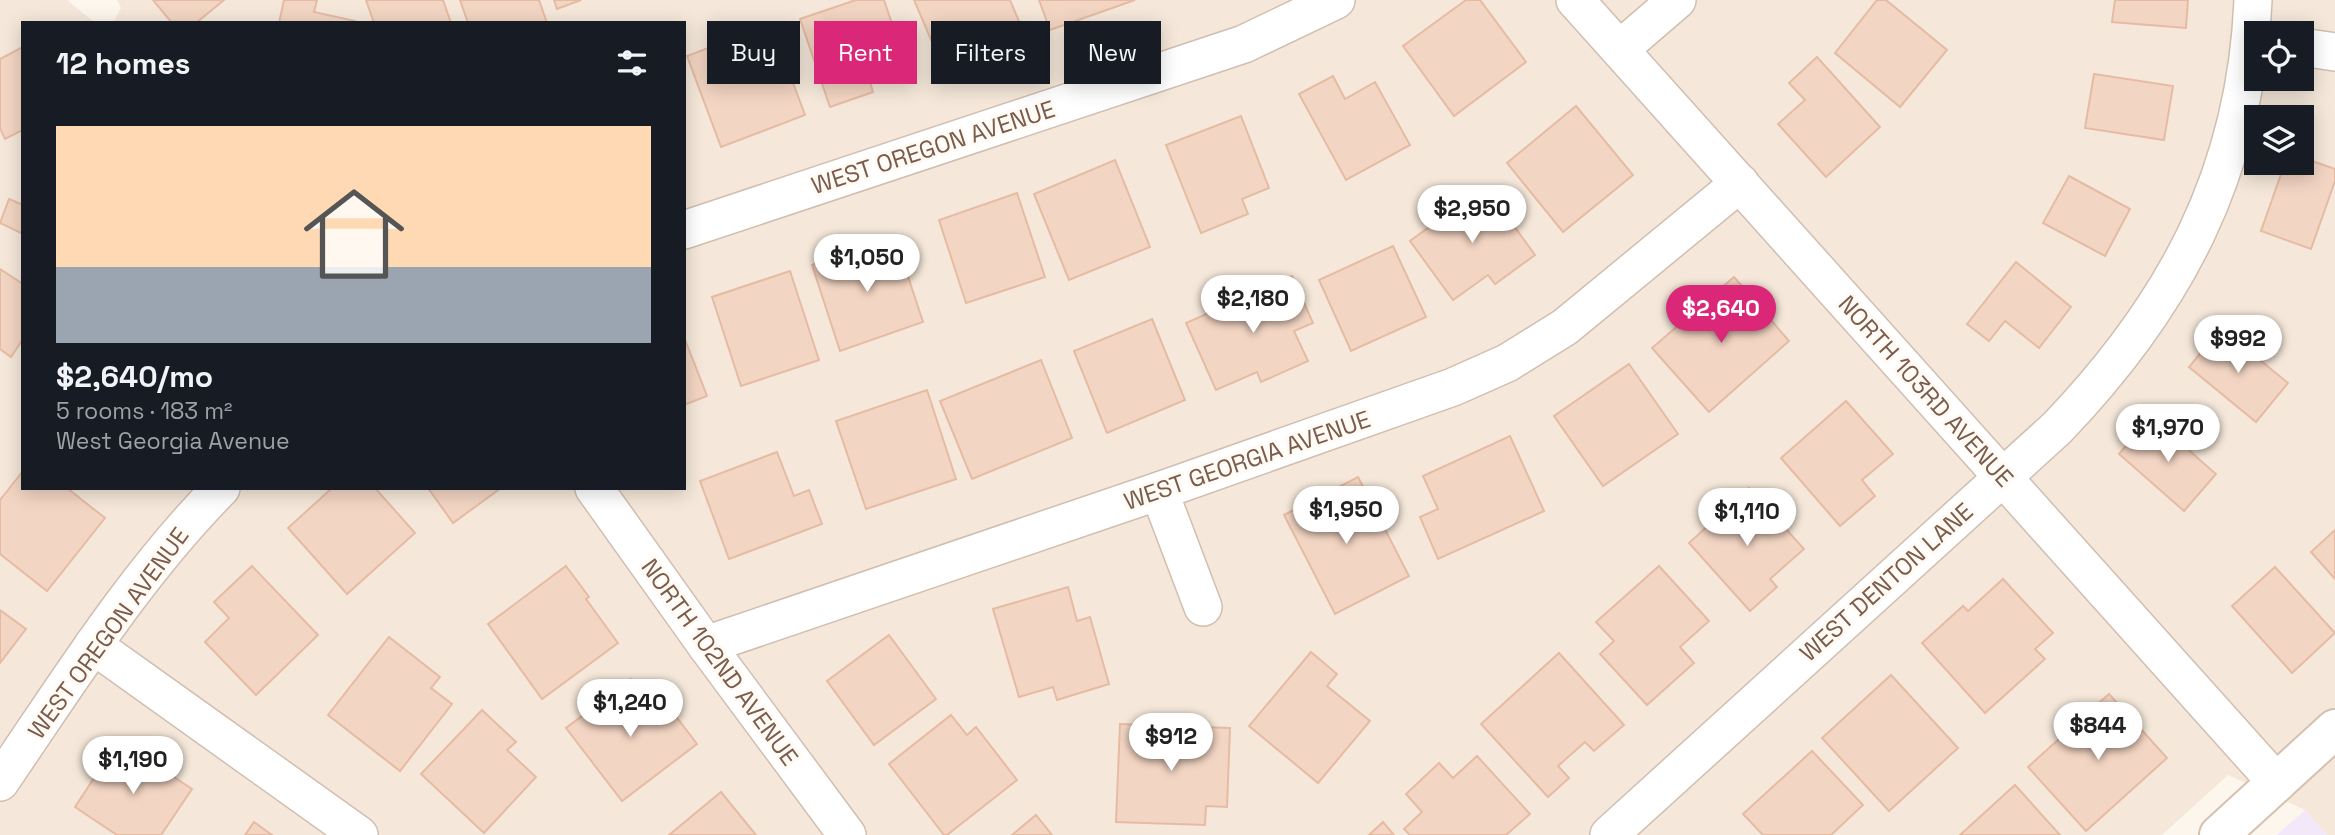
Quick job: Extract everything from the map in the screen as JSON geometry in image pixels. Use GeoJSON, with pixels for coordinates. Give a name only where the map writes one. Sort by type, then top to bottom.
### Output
{"type":"FeatureCollection","features":[{"type":"Feature","properties":{"kind":"street","name":"WEST OREGON AVENUE"},"geometry":{"type":"LineString","coordinates":[[686,229],[1244,44],[1336,0]]}},
{"type":"Feature","properties":{"kind":"street","name":"NORTH 103RD AVENUE"},"geometry":{"type":"LineString","coordinates":[[1575,0],[2277,783]]}},
{"type":"Feature","properties":{"kind":"street"},"geometry":{"type":"LineString","coordinates":[[1620,49],[1677,0]]}},
{"type":"Feature","properties":{"kind":"street","name":"WEST DENTON LANE"},"geometry":{"type":"LineString","coordinates":[[2253,0],[2253,21]]}},
{"type":"Feature","properties":{"kind":"street"},"geometry":{"type":"LineString","coordinates":[[2314,49],[2335,52]]}},
{"type":"Feature","properties":{"kind":"street","name":"WEST DENTON LANE"},"geometry":{"type":"LineString","coordinates":[[1609,835],[2057,428],[2091,392],[2133,339],[2172,280],[2204,219],[2227,160],[2244,88]]}},
{"type":"Feature","properties":{"kind":"street","name":"WEST GEORGIA AVENUE"},"geometry":{"type":"LineString","coordinates":[[706,645],[1159,491],[1453,387],[1507,363],[1565,327],[1740,183]]}},
{"type":"Feature","properties":{"kind":"street","name":"WEST OREGON AVENUE"},"geometry":{"type":"LineString","coordinates":[[0,782],[93,645],[185,526],[219,490]]}},
{"type":"Feature","properties":{"kind":"street","name":"NORTH 102ND AVENUE"},"geometry":{"type":"LineString","coordinates":[[595,490],[847,835]]}},
{"type":"Feature","properties":{"kind":"street"},"geometry":{"type":"LineString","coordinates":[[1159,491],[1203,607]]}},
{"type":"Feature","properties":{"kind":"street"},"geometry":{"type":"LineString","coordinates":[[93,645],[359,835]]}},
{"type":"Feature","properties":{"kind":"street"},"geometry":{"type":"LineString","coordinates":[[2219,835],[2335,729]]}},
{"type":"Feature","properties":{"kind":"shaded area"},"geometry":{"type":"Polygon","coordinates":[[[0,0],[67,0],[93,21],[21,21],[21,490],[686,490],[686,21],[114,21],[121,8],[117,0],[2335,0],[2335,835],[2327,835],[2305,810],[2228,775],[2162,835],[0,835],[0,0]]]}},
{"type":"Feature","properties":{"kind":"shaded area"},"geometry":{"type":"Polygon","coordinates":[[[2305,810],[2327,835],[2277,835],[2305,810]]]}},
{"type":"Feature","properties":{"kind":"building"},"geometry":{"type":"Polygon","coordinates":[[[153,0],[224,0],[198,21],[170,21],[153,0]]]}},
{"type":"Feature","properties":{"kind":"building"},"geometry":{"type":"Polygon","coordinates":[[[284,0],[317,0],[314,12],[355,21],[279,21],[284,0]]]}},
{"type":"Feature","properties":{"kind":"building"},"geometry":{"type":"Polygon","coordinates":[[[366,0],[443,0],[450,21],[373,21],[366,0]]]}},
{"type":"Feature","properties":{"kind":"building"},"geometry":{"type":"Polygon","coordinates":[[[460,0],[539,0],[546,21],[467,21],[460,0]]]}},
{"type":"Feature","properties":{"kind":"building"},"geometry":{"type":"Polygon","coordinates":[[[554,0],[581,0],[557,9],[554,0]]]}},
{"type":"Feature","properties":{"kind":"building"},"geometry":{"type":"Polygon","coordinates":[[[856,0],[884,0],[891,21],[814,21],[814,60],[800,19],[856,0]]]}},
{"type":"Feature","properties":{"kind":"building"},"geometry":{"type":"Polygon","coordinates":[[[914,0],[1010,0],[1019,21],[931,21],[931,40],[914,0]]]}},
{"type":"Feature","properties":{"kind":"building"},"geometry":{"type":"Polygon","coordinates":[[[1039,0],[1135,0],[1076,21],[1064,21],[1064,25],[1050,30],[1050,21],[1047,21],[1039,0]]]}},
{"type":"Feature","properties":{"kind":"building"},"geometry":{"type":"Polygon","coordinates":[[[1466,0],[1480,0],[1526,62],[1454,116],[1403,46],[1466,0]]]}},
{"type":"Feature","properties":{"kind":"building"},"geometry":{"type":"Polygon","coordinates":[[[1877,0],[1886,0],[1947,50],[1900,107],[1835,53],[1877,0]]]}},
{"type":"Feature","properties":{"kind":"building"},"geometry":{"type":"Polygon","coordinates":[[[2115,0],[2188,0],[2186,28],[2112,22],[2115,0]]]}},
{"type":"Feature","properties":{"kind":"building"},"geometry":{"type":"Polygon","coordinates":[[[21,48],[21,131],[5,139],[0,128],[0,59],[21,48]]]}},
{"type":"Feature","properties":{"kind":"building"},"geometry":{"type":"Polygon","coordinates":[[[707,48],[707,84],[793,84],[805,115],[721,147],[687,56],[707,48]]]}},
{"type":"Feature","properties":{"kind":"building"},"geometry":{"type":"Polygon","coordinates":[[[1817,57],[1880,127],[1826,177],[1778,124],[1805,100],[1789,83],[1817,57]]]}},
{"type":"Feature","properties":{"kind":"building"},"geometry":{"type":"Polygon","coordinates":[[[2094,74],[2173,86],[2164,140],[2085,128],[2094,74]]]}},
{"type":"Feature","properties":{"kind":"building"},"geometry":{"type":"Polygon","coordinates":[[[1333,76],[1345,99],[1375,82],[1410,145],[1346,180],[1299,94],[1333,76]]]}},
{"type":"Feature","properties":{"kind":"building"},"geometry":{"type":"Polygon","coordinates":[[[822,84],[871,84],[873,92],[830,107],[822,84]]]}},
{"type":"Feature","properties":{"kind":"building"},"geometry":{"type":"Polygon","coordinates":[[[1576,106],[1633,175],[1563,232],[1507,163],[1576,106]]]}},
{"type":"Feature","properties":{"kind":"building"},"geometry":{"type":"Polygon","coordinates":[[[1241,116],[1269,188],[1242,199],[1248,214],[1201,233],[1166,145],[1241,116]]]}},
{"type":"Feature","properties":{"kind":"building"},"geometry":{"type":"Polygon","coordinates":[[[1115,160],[1150,247],[1069,280],[1034,194],[1115,160]]]}},
{"type":"Feature","properties":{"kind":"building"},"geometry":{"type":"Polygon","coordinates":[[[2314,162],[2335,169],[2335,181],[2311,249],[2261,231],[2281,175],[2314,175],[2314,162]]]}},
{"type":"Feature","properties":{"kind":"building"},"geometry":{"type":"Polygon","coordinates":[[[2069,176],[2130,209],[2105,256],[2043,223],[2069,176]]]}},
{"type":"Feature","properties":{"kind":"building"},"geometry":{"type":"Polygon","coordinates":[[[1485,186],[1535,255],[1495,284],[1488,275],[1453,300],[1410,241],[1485,186]]]}},
{"type":"Feature","properties":{"kind":"building"},"geometry":{"type":"Polygon","coordinates":[[[1017,193],[1045,277],[966,303],[939,220],[1017,193]]]}},
{"type":"Feature","properties":{"kind":"building"},"geometry":{"type":"Polygon","coordinates":[[[9,199],[21,204],[21,233],[0,223],[9,199]]]}},
{"type":"Feature","properties":{"kind":"building"},"geometry":{"type":"Polygon","coordinates":[[[895,237],[923,322],[840,351],[812,265],[895,237]]]}},
{"type":"Feature","properties":{"kind":"building"},"geometry":{"type":"Polygon","coordinates":[[[1393,246],[1426,317],[1351,351],[1319,280],[1393,246]]]}},
{"type":"Feature","properties":{"kind":"building"},"geometry":{"type":"Polygon","coordinates":[[[2016,262],[2071,307],[2039,348],[2005,321],[1989,341],[1967,324],[2016,262]]]}},
{"type":"Feature","properties":{"kind":"building"},"geometry":{"type":"Polygon","coordinates":[[[0,269],[21,283],[21,342],[11,357],[0,349],[0,269]]]}},
{"type":"Feature","properties":{"kind":"building"},"geometry":{"type":"Polygon","coordinates":[[[790,271],[819,360],[741,386],[712,297],[790,271]]]}},
{"type":"Feature","properties":{"kind":"building"},"geometry":{"type":"Polygon","coordinates":[[[1292,276],[1313,323],[1294,331],[1308,361],[1261,382],[1257,372],[1216,390],[1186,323],[1292,276]]]}},
{"type":"Feature","properties":{"kind":"building"},"geometry":{"type":"Polygon","coordinates":[[[1734,277],[1789,341],[1709,412],[1652,348],[1734,277]]]}},
{"type":"Feature","properties":{"kind":"building"},"geometry":{"type":"Polygon","coordinates":[[[1152,319],[1185,400],[1107,433],[1074,351],[1152,319]]]}},
{"type":"Feature","properties":{"kind":"building"},"geometry":{"type":"Polygon","coordinates":[[[2221,328],[2288,383],[2256,422],[2189,367],[2221,328]]]}},
{"type":"Feature","properties":{"kind":"building"},"geometry":{"type":"Polygon","coordinates":[[[686,342],[707,396],[686,404],[686,342]]]}},
{"type":"Feature","properties":{"kind":"building"},"geometry":{"type":"Polygon","coordinates":[[[1041,360],[1072,438],[972,479],[940,401],[1041,360]]]}},
{"type":"Feature","properties":{"kind":"building"},"geometry":{"type":"Polygon","coordinates":[[[1629,364],[1678,434],[1603,486],[1554,416],[1629,364]]]}},
{"type":"Feature","properties":{"kind":"building"},"geometry":{"type":"Polygon","coordinates":[[[927,390],[956,479],[866,509],[836,421],[927,390]]]}},
{"type":"Feature","properties":{"kind":"building"},"geometry":{"type":"Polygon","coordinates":[[[1846,401],[1893,454],[1862,480],[1875,496],[1840,526],[1781,458],[1846,401]]]}},
{"type":"Feature","properties":{"kind":"building"},"geometry":{"type":"Polygon","coordinates":[[[2151,417],[2216,474],[2184,511],[2119,454],[2151,417]]]}},
{"type":"Feature","properties":{"kind":"building"},"geometry":{"type":"Polygon","coordinates":[[[1510,436],[1544,511],[1438,559],[1420,517],[1438,509],[1423,476],[1510,436]]]}},
{"type":"Feature","properties":{"kind":"building"},"geometry":{"type":"Polygon","coordinates":[[[777,452],[794,496],[809,490],[822,524],[729,559],[700,481],[777,452]]]}},
{"type":"Feature","properties":{"kind":"building"},"geometry":{"type":"Polygon","coordinates":[[[21,474],[21,490],[70,490],[105,518],[47,591],[0,554],[0,500],[21,474]]]}},
{"type":"Feature","properties":{"kind":"building"},"geometry":{"type":"Polygon","coordinates":[[[1358,477],[1409,576],[1335,614],[1284,515],[1358,477]]]}},
{"type":"Feature","properties":{"kind":"building"},"geometry":{"type":"Polygon","coordinates":[[[1749,488],[1804,549],[1770,579],[1777,587],[1750,611],[1689,543],[1749,488]]]}},
{"type":"Feature","properties":{"kind":"building"},"geometry":{"type":"Polygon","coordinates":[[[330,490],[377,490],[415,533],[347,594],[288,528],[330,490]]]}},
{"type":"Feature","properties":{"kind":"building"},"geometry":{"type":"Polygon","coordinates":[[[429,490],[498,490],[453,523],[429,490]]]}},
{"type":"Feature","properties":{"kind":"building"},"geometry":{"type":"Polygon","coordinates":[[[2335,530],[2335,579],[2311,552],[2335,530]]]}},
{"type":"Feature","properties":{"kind":"building"},"geometry":{"type":"Polygon","coordinates":[[[252,566],[318,635],[256,695],[205,642],[229,618],[214,602],[252,566]]]}},
{"type":"Feature","properties":{"kind":"building"},"geometry":{"type":"Polygon","coordinates":[[[566,566],[618,643],[542,699],[488,624],[566,566]]]}},
{"type":"Feature","properties":{"kind":"building"},"geometry":{"type":"Polygon","coordinates":[[[1659,566],[1709,621],[1680,647],[1694,663],[1647,705],[1600,654],[1614,641],[1596,622],[1659,566]]]}},
{"type":"Feature","properties":{"kind":"building"},"geometry":{"type":"Polygon","coordinates":[[[2275,567],[2335,633],[2292,673],[2232,606],[2275,567]]]}},
{"type":"Feature","properties":{"kind":"building"},"geometry":{"type":"Polygon","coordinates":[[[2003,579],[2053,633],[2035,649],[2045,659],[1985,713],[1922,643],[1963,606],[1968,611],[2003,579]]]}},
{"type":"Feature","properties":{"kind":"building"},"geometry":{"type":"Polygon","coordinates":[[[1068,587],[1077,621],[1090,617],[1109,684],[1057,700],[1053,687],[1019,697],[993,609],[1068,587]]]}},
{"type":"Feature","properties":{"kind":"building"},"geometry":{"type":"Polygon","coordinates":[[[0,610],[26,629],[0,663],[0,610]]]}},
{"type":"Feature","properties":{"kind":"building"},"geometry":{"type":"Polygon","coordinates":[[[889,635],[936,699],[874,745],[827,681],[889,635]]]}},
{"type":"Feature","properties":{"kind":"building"},"geometry":{"type":"Polygon","coordinates":[[[389,637],[440,677],[431,688],[452,704],[400,771],[328,715],[389,637]]]}},
{"type":"Feature","properties":{"kind":"building"},"geometry":{"type":"Polygon","coordinates":[[[1311,652],[1337,674],[1327,686],[1370,721],[1318,783],[1249,726],[1311,652]]]}},
{"type":"Feature","properties":{"kind":"building"},"geometry":{"type":"Polygon","coordinates":[[[1559,653],[1624,725],[1594,751],[1585,742],[1558,766],[1569,778],[1548,797],[1481,724],[1559,653]]]}},
{"type":"Feature","properties":{"kind":"building"},"geometry":{"type":"Polygon","coordinates":[[[1891,675],[1958,748],[1889,811],[1822,738],[1891,675]]]}},
{"type":"Feature","properties":{"kind":"building"},"geometry":{"type":"Polygon","coordinates":[[[631,679],[658,714],[668,706],[697,744],[622,801],[566,728],[631,679]]]}},
{"type":"Feature","properties":{"kind":"building"},"geometry":{"type":"Polygon","coordinates":[[[2109,694],[2167,758],[2086,831],[2028,767],[2109,694]]]}},
{"type":"Feature","properties":{"kind":"building"},"geometry":{"type":"Polygon","coordinates":[[[482,710],[516,742],[507,750],[536,777],[484,833],[421,774],[482,710]]]}},
{"type":"Feature","properties":{"kind":"building"},"geometry":{"type":"Polygon","coordinates":[[[951,715],[967,735],[976,727],[1017,780],[944,835],[889,764],[951,715]]]}},
{"type":"Feature","properties":{"kind":"building"},"geometry":{"type":"Polygon","coordinates":[[[1120,724],[1230,728],[1227,807],[1206,806],[1205,825],[1116,822],[1120,724]]]}},
{"type":"Feature","properties":{"kind":"building"},"geometry":{"type":"Polygon","coordinates":[[[123,743],[192,789],[161,835],[117,835],[75,807],[98,772],[102,775],[123,743]]]}},
{"type":"Feature","properties":{"kind":"building"},"geometry":{"type":"Polygon","coordinates":[[[1812,751],[1863,805],[1831,835],[1763,835],[1743,814],[1812,751]]]}},
{"type":"Feature","properties":{"kind":"building"},"geometry":{"type":"Polygon","coordinates":[[[1477,756],[1530,814],[1506,835],[1410,835],[1404,829],[1422,812],[1406,794],[1439,763],[1453,778],[1477,756]]]}},
{"type":"Feature","properties":{"kind":"building"},"geometry":{"type":"Polygon","coordinates":[[[2015,785],[2060,835],[1960,835],[2015,785]]]}},
{"type":"Feature","properties":{"kind":"building"},"geometry":{"type":"Polygon","coordinates":[[[721,792],[756,835],[669,835],[721,792]]]}},
{"type":"Feature","properties":{"kind":"building"},"geometry":{"type":"Polygon","coordinates":[[[1036,815],[1052,835],[1012,835],[1036,815]]]}},
{"type":"Feature","properties":{"kind":"building"},"geometry":{"type":"Polygon","coordinates":[[[254,822],[272,835],[245,835],[254,822]]]}},
{"type":"Feature","properties":{"kind":"building"},"geometry":{"type":"Polygon","coordinates":[[[1383,822],[1394,835],[1369,835],[1383,822]]]}}]}
